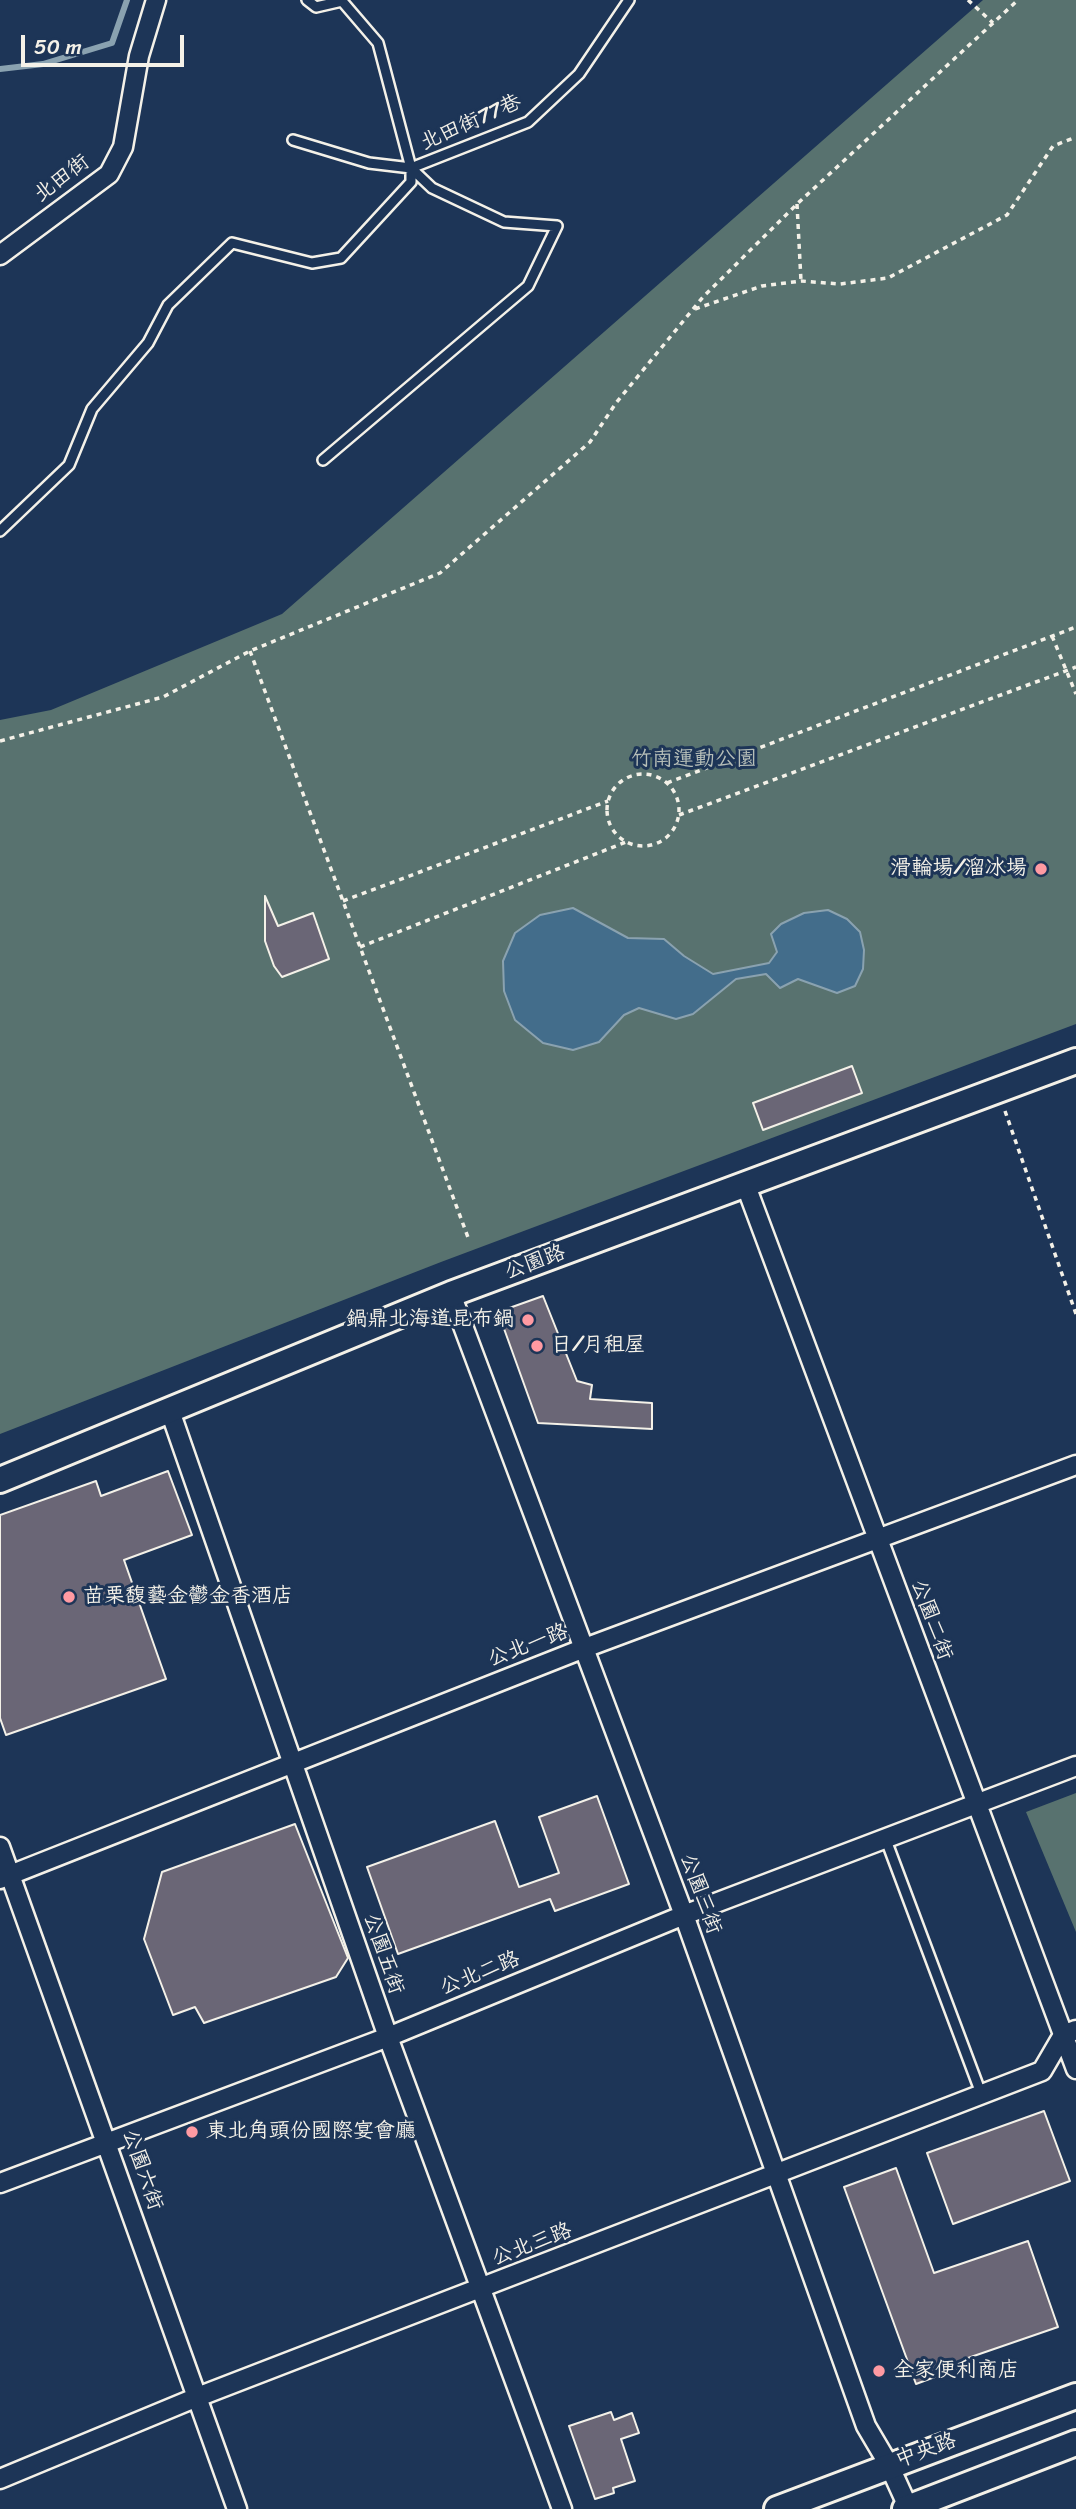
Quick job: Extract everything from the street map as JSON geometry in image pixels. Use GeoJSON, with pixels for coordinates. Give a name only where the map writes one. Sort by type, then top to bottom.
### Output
{"type":"FeatureCollection","features":[{"type":"Feature","properties":{"kind":"street","name":"北田街"},"geometry":{"type":"LineString","coordinates":[[0,255],[108,174],[123,147],[139,56],[156,0]]}},
{"type":"Feature","properties":{"kind":"street","name":"公園路"},"geometry":{"type":"LineString","coordinates":[[0,1480],[451,1294],[1076,1061]]}},
{"type":"Feature","properties":{"kind":"street","name":"公園二街"},"geometry":{"type":"LineString","coordinates":[[746,1186],[976,1804],[1070,2032],[1076,2069]]}},
{"type":"Feature","properties":{"kind":"street","name":"公園三街"},"geometry":{"type":"LineString","coordinates":[[451,1294],[684,1915],[866,2426],[889,2465],[907,2509]]}},
{"type":"Feature","properties":{"kind":"street","name":"公園五街"},"geometry":{"type":"LineString","coordinates":[[170,1411],[388,2037],[562,2509]]}},
{"type":"Feature","properties":{"kind":"street","name":"公北一路"},"geometry":{"type":"LineString","coordinates":[[5,1877],[582,1649],[878,1541],[1076,1465]]}},
{"type":"Feature","properties":{"kind":"street","name":"公北二路"},"geometry":{"type":"LineString","coordinates":[[0,2183],[388,2037],[684,1915],[1076,1766]]}},
{"type":"Feature","properties":{"kind":"street","name":"公園六街"},"geometry":{"type":"LineString","coordinates":[[0,1847],[5,1877],[108,2142],[195,2398],[237,2509]]}},
{"type":"Feature","properties":{"kind":"street","name":"公北三路"},"geometry":{"type":"LineString","coordinates":[[0,2479],[195,2398],[1042,2071],[1070,2032]]}},
{"type":"Feature","properties":{"kind":"street","name":"中央路"},"geometry":{"type":"LineString","coordinates":[[777,2509],[1076,2396]]}},
{"type":"Feature","properties":{"kind":"street"},"geometry":{"type":"LineString","coordinates":[[907,2509],[1076,2443]]}},
{"type":"Feature","properties":{"kind":"lane","name":"北田街77巷"},"geometry":{"type":"LineString","coordinates":[[307,0],[316,7],[342,1],[378,43],[411,168],[528,122],[579,74],[629,0]]}},
{"type":"Feature","properties":{"kind":"lane"},"geometry":{"type":"LineString","coordinates":[[293,140],[369,163],[411,168],[432,188],[504,222],[557,226],[528,286],[323,460]]}},
{"type":"Feature","properties":{"kind":"lane"},"geometry":{"type":"LineString","coordinates":[[0,531],[69,465],[92,409],[148,343],[168,305],[232,243],[312,263],[341,258],[411,182],[411,168]]}},
{"type":"Feature","properties":{"kind":"lane"},"geometry":{"type":"LineString","coordinates":[[886,1840],[982,2096]]}},
{"type":"Feature","properties":{"kind":"path"},"geometry":{"type":"LineString","coordinates":[[968,0],[993,23]]}},
{"type":"Feature","properties":{"kind":"path"},"geometry":{"type":"LineString","coordinates":[[0,741],[163,697],[250,651],[440,573],[590,442],[616,404],[693,309],[797,204],[1018,0]]}},
{"type":"Feature","properties":{"kind":"path"},"geometry":{"type":"LineString","coordinates":[[693,309],[762,286],[801,281],[840,284],[888,278],[1007,215],[1053,146],[1076,137]]}},
{"type":"Feature","properties":{"kind":"path"},"geometry":{"type":"LineString","coordinates":[[797,204],[801,281]]}},
{"type":"Feature","properties":{"kind":"path"},"geometry":{"type":"LineString","coordinates":[[667,783],[1076,627]]}},
{"type":"Feature","properties":{"kind":"path"},"geometry":{"type":"LineString","coordinates":[[1052,636],[1076,694]]}},
{"type":"Feature","properties":{"kind":"path"},"geometry":{"type":"LineString","coordinates":[[250,651],[469,1240]]}},
{"type":"Feature","properties":{"kind":"path"},"geometry":{"type":"LineString","coordinates":[[679,815],[1076,667]]}},
{"type":"Feature","properties":{"kind":"path"},"geometry":{"type":"LineString","coordinates":[[343,901],[608,801],[621,781],[632,775],[657,776],[667,783],[679,803],[676,826],[660,842],[637,846],[626,842],[610,825],[608,801]]}},
{"type":"Feature","properties":{"kind":"path"},"geometry":{"type":"LineString","coordinates":[[360,947],[626,842]]}},
{"type":"Feature","properties":{"kind":"path"},"geometry":{"type":"LineString","coordinates":[[998,1091],[1076,1314]]}},
{"type":"Feature","properties":{"kind":"green space","name":"竹南運動公園"},"geometry":{"type":"Polygon","coordinates":[[[983,0],[1076,0],[1076,1024],[441,1262],[0,1434],[0,720],[51,710],[282,614],[983,0]]]}},
{"type":"Feature","properties":{"kind":"green space"},"geometry":{"type":"Polygon","coordinates":[[[1076,1793],[1076,1932],[1026,1812],[1076,1793]]]}},
{"type":"Feature","properties":{"kind":"water"},"geometry":{"type":"Polygon","coordinates":[[[573,908],[628,938],[664,939],[684,956],[713,974],[769,963],[777,952],[771,934],[781,924],[804,913],[828,910],[847,919],[860,932],[864,950],[863,969],[855,986],[837,993],[798,979],[780,988],[766,974],[736,979],[693,1014],[676,1019],[639,1008],[624,1015],[599,1042],[573,1050],[543,1043],[515,1020],[504,991],[503,961],[515,933],[540,915],[573,908]]]}},
{"type":"Feature","properties":{"kind":"building"},"geometry":{"type":"Polygon","coordinates":[[[265,896],[278,926],[313,913],[329,959],[282,977],[274,966],[265,941],[265,896]]]}},
{"type":"Feature","properties":{"kind":"building"},"geometry":{"type":"Polygon","coordinates":[[[852,1066],[862,1093],[763,1130],[753,1103],[852,1066]]]}},
{"type":"Feature","properties":{"kind":"building","name":"日/月租屋"},"geometry":{"type":"Polygon","coordinates":[[[543,1296],[577,1381],[592,1385],[590,1399],[652,1403],[652,1429],[538,1423],[498,1312],[543,1296]]]}},
{"type":"Feature","properties":{"kind":"building","name":"苗栗馥藝金鬱金香酒店"},"geometry":{"type":"Polygon","coordinates":[[[168,1471],[192,1535],[124,1560],[166,1679],[6,1735],[0,1718],[0,1515],[96,1481],[101,1496],[168,1471]]]}},
{"type":"Feature","properties":{"kind":"building"},"geometry":{"type":"Polygon","coordinates":[[[597,1796],[629,1884],[555,1911],[550,1899],[398,1954],[367,1867],[495,1821],[519,1887],[559,1873],[539,1817],[597,1796]]]}},
{"type":"Feature","properties":{"kind":"building"},"geometry":{"type":"Polygon","coordinates":[[[295,1824],[348,1958],[336,1977],[204,2023],[195,2007],[173,2015],[144,1939],[162,1872],[295,1824]]]}},
{"type":"Feature","properties":{"kind":"building"},"geometry":{"type":"Polygon","coordinates":[[[1044,2111],[1070,2181],[953,2224],[927,2153],[1044,2111]]]}},
{"type":"Feature","properties":{"kind":"building"},"geometry":{"type":"Polygon","coordinates":[[[896,2168],[934,2273],[1028,2241],[1058,2327],[965,2359],[967,2365],[916,2384],[844,2187],[896,2168]]]}},
{"type":"Feature","properties":{"kind":"building"},"geometry":{"type":"Polygon","coordinates":[[[611,2412],[614,2420],[632,2413],[639,2433],[621,2439],[635,2481],[613,2488],[614,2493],[595,2499],[569,2426],[611,2412]]]}},
{"type":"Feature","properties":{"kind":"waterway"},"geometry":{"type":"LineString","coordinates":[[0,69],[43,64],[112,43],[127,0]]}},
{"type":"Feature","properties":{"kind":"place","name":"滑輪場/溜冰場"},"geometry":{"type":"Point","coordinates":[1041,869]}},
{"type":"Feature","properties":{"kind":"place","name":"鍋鼎北海道昆布鍋"},"geometry":{"type":"Point","coordinates":[528,1320]}},
{"type":"Feature","properties":{"kind":"place","name":"日/月租屋"},"geometry":{"type":"Point","coordinates":[537,1346]}},
{"type":"Feature","properties":{"kind":"place","name":"苗栗馥藝金鬱金香酒店"},"geometry":{"type":"Point","coordinates":[69,1597]}},
{"type":"Feature","properties":{"kind":"place","name":"東北角頭份國際宴會廳"},"geometry":{"type":"Point","coordinates":[192,2132]}},
{"type":"Feature","properties":{"kind":"place","name":"全家便利商店"},"geometry":{"type":"Point","coordinates":[879,2371]}}]}
